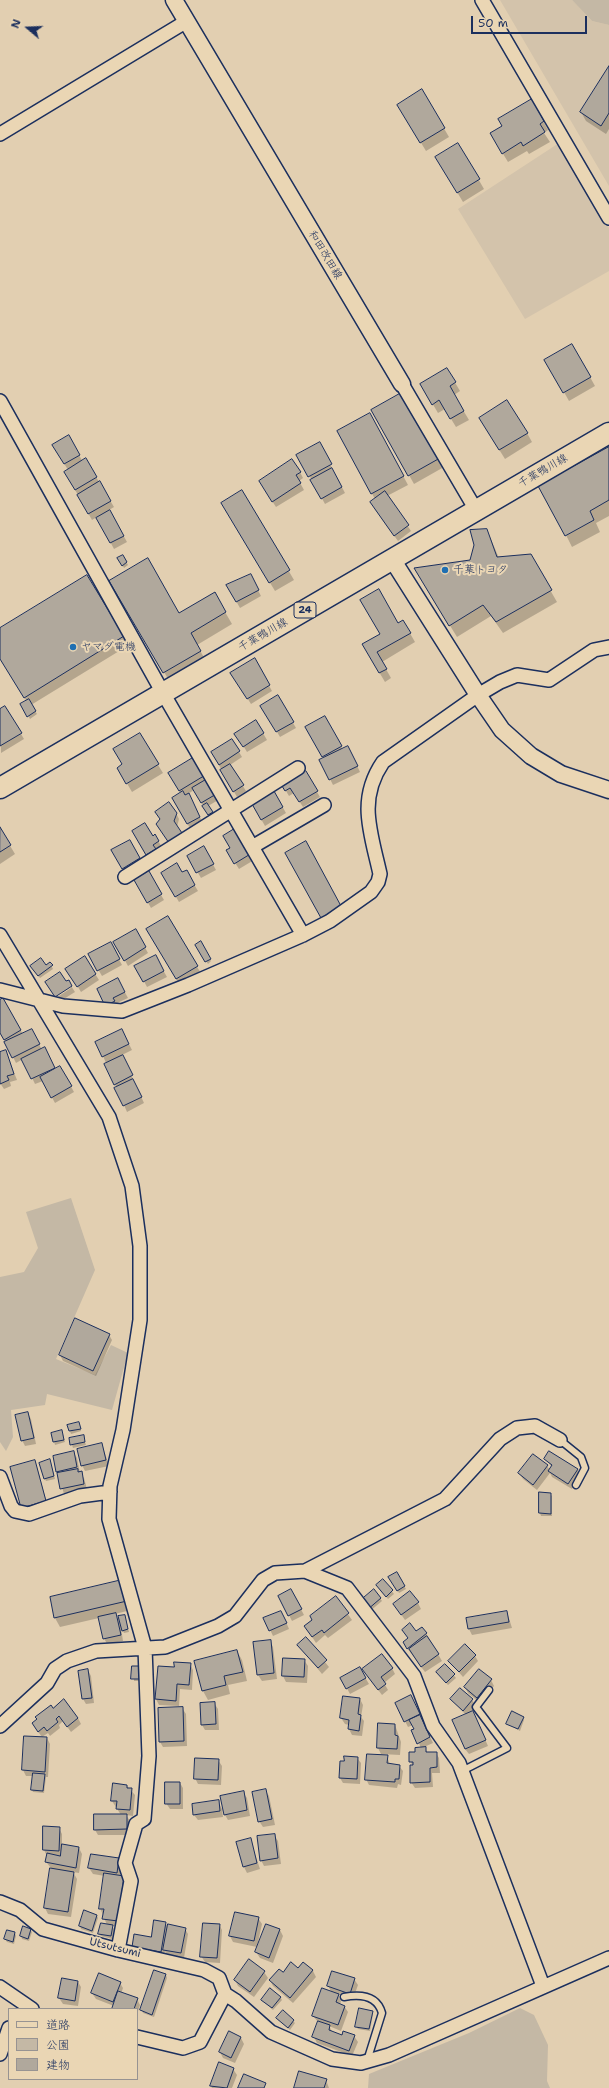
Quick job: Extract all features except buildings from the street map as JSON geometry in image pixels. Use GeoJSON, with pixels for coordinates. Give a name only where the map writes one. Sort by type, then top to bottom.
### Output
{"type":"FeatureCollection","features":[{"type":"Feature","properties":{"kind":"main road","name":"千葉鴨川線"},"geometry":{"type":"LineString","coordinates":[[0,788],[609,433]]}},
{"type":"Feature","properties":{"kind":"street","name":"和田改田線"},"geometry":{"type":"LineString","coordinates":[[174,0],[476,510]]}},
{"type":"Feature","properties":{"kind":"street"},"geometry":{"type":"LineString","coordinates":[[482,0],[609,218]]}},
{"type":"Feature","properties":{"kind":"street"},"geometry":{"type":"LineString","coordinates":[[0,134],[187,21]]}},
{"type":"Feature","properties":{"kind":"street"},"geometry":{"type":"LineString","coordinates":[[0,401],[163,693],[302,935]]}},
{"type":"Feature","properties":{"kind":"street"},"geometry":{"type":"LineString","coordinates":[[392,559],[478,695],[502,730],[531,756],[561,774],[609,790]]}},
{"type":"Feature","properties":{"kind":"street"},"geometry":{"type":"LineString","coordinates":[[0,990],[63,1006],[122,1011],[188,985],[302,935],[330,921],[371,892],[378,882],[380,874],[367,821],[370,790],[374,776],[383,762],[478,695],[517,675],[549,680],[594,650],[609,647]]}},
{"type":"Feature","properties":{"kind":"street"},"geometry":{"type":"LineString","coordinates":[[125,877],[298,768]]}},
{"type":"Feature","properties":{"kind":"street"},"geometry":{"type":"LineString","coordinates":[[252,847],[324,805]]}},
{"type":"Feature","properties":{"kind":"street"},"geometry":{"type":"LineString","coordinates":[[0,935],[41,1001],[109,1117],[132,1186],[140,1246],[140,1320],[110,1492],[109,1519],[145,1648],[149,1756],[144,1819],[136,1824],[125,1863],[131,1881],[118,1950]]}},
{"type":"Feature","properties":{"kind":"street"},"geometry":{"type":"LineString","coordinates":[[0,1726],[47,1682],[56,1669],[67,1661],[96,1650],[164,1647],[218,1626],[235,1616],[263,1580],[275,1573],[305,1570],[445,1499],[500,1439],[517,1428],[535,1426],[560,1440]]}},
{"type":"Feature","properties":{"kind":"street"},"geometry":{"type":"LineString","coordinates":[[0,1477],[11,1506],[15,1511],[29,1514],[80,1496],[110,1492]]}},
{"type":"Feature","properties":{"kind":"street"},"geometry":{"type":"LineString","coordinates":[[305,1570],[347,1588],[414,1676],[433,1726],[459,1763],[543,1986]]}},
{"type":"Feature","properties":{"kind":"street","name":"Utsutsumi"},"geometry":{"type":"LineString","coordinates":[[0,1902],[20,1910],[43,1929],[118,1950],[204,1970],[219,1978],[225,1994]]}},
{"type":"Feature","properties":{"kind":"street"},"geometry":{"type":"LineString","coordinates":[[138,2037],[183,2048],[200,2042],[225,1994],[236,2001],[271,2032],[332,2059],[361,2063],[389,2055],[609,1958]]}},
{"type":"Feature","properties":{"kind":"street"},"geometry":{"type":"LineString","coordinates":[[0,1987],[17,2005],[28,2008]]}},
{"type":"Feature","properties":{"kind":"street"},"geometry":{"type":"LineString","coordinates":[[0,2054],[8,2031]]}},
{"type":"Feature","properties":{"kind":"lane"},"geometry":{"type":"LineString","coordinates":[[560,1440],[581,1457],[585,1468],[576,1485]]}},
{"type":"Feature","properties":{"kind":"lane"},"geometry":{"type":"LineString","coordinates":[[462,1771],[507,1748],[476,1707],[489,1690]]}},
{"type":"Feature","properties":{"kind":"lane"},"geometry":{"type":"LineString","coordinates":[[344,1997],[363,1996],[374,2000],[380,2006],[382,2013],[367,2061]]}},
{"type":"Feature","properties":{"kind":"shaded area"},"geometry":{"type":"Polygon","coordinates":[[[500,0],[572,0],[592,21],[609,25],[609,186],[500,0]]]}},
{"type":"Feature","properties":{"kind":"shaded area"},"geometry":{"type":"Polygon","coordinates":[[[559,143],[609,228],[609,271],[525,319],[458,209],[559,143]]]}},
{"type":"Feature","properties":{"kind":"green space"},"geometry":{"type":"Polygon","coordinates":[[[572,0],[609,0],[609,25],[592,21],[572,0]]]}},
{"type":"Feature","properties":{"kind":"green space"},"geometry":{"type":"Polygon","coordinates":[[[71,1198],[95,1270],[56,1359],[95,1375],[111,1345],[128,1353],[112,1410],[47,1394],[45,1405],[11,1410],[13,1437],[6,1451],[0,1442],[0,1277],[24,1272],[38,1248],[26,1212],[71,1198]]]}},
{"type":"Feature","properties":{"kind":"green space"},"geometry":{"type":"Polygon","coordinates":[[[520,2008],[534,2015],[548,2045],[547,2081],[550,2088],[368,2088],[369,2074],[469,2033],[520,2008]]]}},
{"type":"Feature","properties":{"kind":"place","name":"千葉トヨタ"},"geometry":{"type":"Point","coordinates":[445,570]}},
{"type":"Feature","properties":{"kind":"place","name":"ヤマダ電機"},"geometry":{"type":"Point","coordinates":[73,647]}}]}
